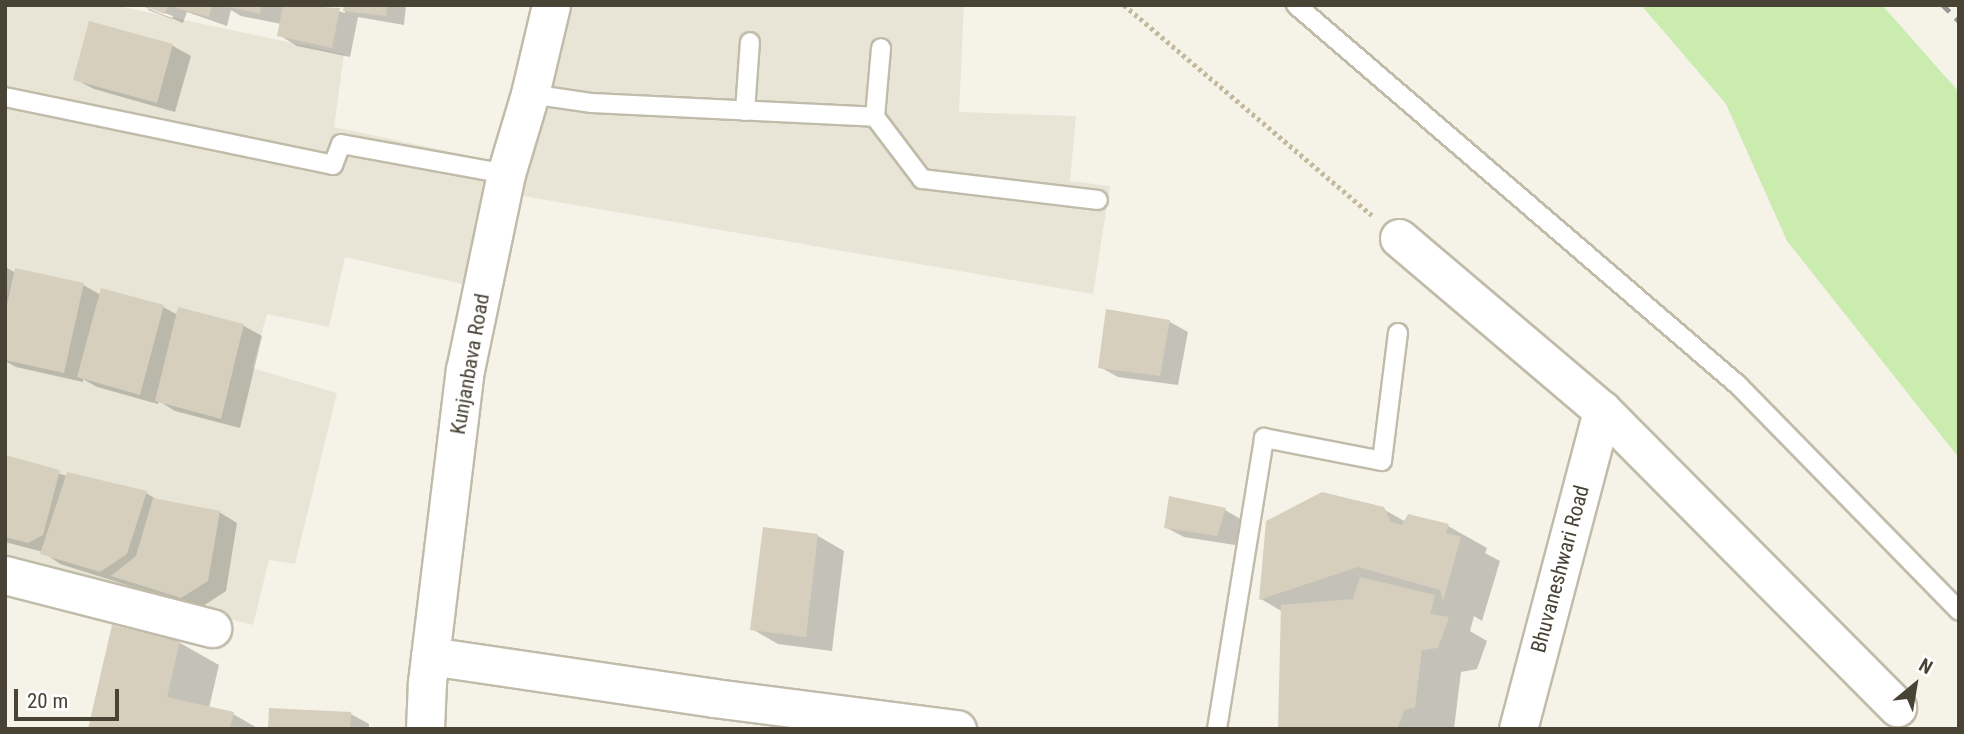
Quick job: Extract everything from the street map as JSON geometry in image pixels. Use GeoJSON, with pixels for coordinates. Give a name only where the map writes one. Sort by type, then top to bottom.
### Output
{"type":"FeatureCollection","features":[{"type":"Feature","properties":{"kind":"street","name":"Kunjanbava Road"},"geometry":{"type":"LineString","coordinates":[[425,729],[430,656],[465,370],[506,174],[530,94],[551,5]]}},
{"type":"Feature","properties":{"kind":"street"},"geometry":{"type":"LineString","coordinates":[[1399,238],[1602,410],[1897,707]]}},
{"type":"Feature","properties":{"kind":"street","name":"Bhuvaneshwari Road"},"geometry":{"type":"LineString","coordinates":[[1518,729],[1602,410]]}},
{"type":"Feature","properties":{"kind":"street"},"geometry":{"type":"LineString","coordinates":[[5,575],[212,628]]}},
{"type":"Feature","properties":{"kind":"street"},"geometry":{"type":"LineString","coordinates":[[430,656],[712,713],[957,729]]}},
{"type":"Feature","properties":{"kind":"lane"},"geometry":{"type":"LineString","coordinates":[[1296,5],[1738,385],[1959,611]]}},
{"type":"Feature","properties":{"kind":"lane"},"geometry":{"type":"LineString","coordinates":[[745,111],[750,42]]}},
{"type":"Feature","properties":{"kind":"lane"},"geometry":{"type":"LineString","coordinates":[[881,48],[876,117],[922,179],[1098,200]]}},
{"type":"Feature","properties":{"kind":"lane"},"geometry":{"type":"LineString","coordinates":[[530,94],[592,103],[876,117]]}},
{"type":"Feature","properties":{"kind":"lane"},"geometry":{"type":"LineString","coordinates":[[5,97],[333,165],[341,144],[506,174]]}},
{"type":"Feature","properties":{"kind":"lane"},"geometry":{"type":"LineString","coordinates":[[1217,729],[1264,438],[1382,461],[1398,333]]}},
{"type":"Feature","properties":{"kind":"path"},"geometry":{"type":"LineString","coordinates":[[1124,5],[1399,238]]}},
{"type":"Feature","properties":{"kind":"shaded area"},"geometry":{"type":"Polygon","coordinates":[[[5,5],[114,5],[344,54],[334,127],[494,161],[475,287],[345,257],[329,327],[267,314],[252,368],[337,393],[295,564],[269,560],[253,625],[5,560],[5,5]]]}},
{"type":"Feature","properties":{"kind":"shaded area"},"geometry":{"type":"Polygon","coordinates":[[[565,5],[964,5],[959,112],[1076,116],[1070,181],[1110,186],[1093,294],[517,195],[565,5]]]}},
{"type":"Feature","properties":{"kind":"green space"},"geometry":{"type":"Polygon","coordinates":[[[1641,5],[1882,5],[1959,92],[1959,458],[1787,241],[1726,104],[1641,5]]]}},
{"type":"Feature","properties":{"kind":"building"},"geometry":{"type":"Polygon","coordinates":[[[141,5],[168,5],[165,14],[141,5]]]}},
{"type":"Feature","properties":{"kind":"building"},"geometry":{"type":"Polygon","coordinates":[[[177,5],[212,5],[209,17],[176,8],[177,5]]]}},
{"type":"Feature","properties":{"kind":"building"},"geometry":{"type":"Polygon","coordinates":[[[221,5],[261,5],[260,14],[221,5]]]}},
{"type":"Feature","properties":{"kind":"building"},"geometry":{"type":"Polygon","coordinates":[[[283,5],[340,8],[332,48],[277,36],[283,5]]]}},
{"type":"Feature","properties":{"kind":"building"},"geometry":{"type":"Polygon","coordinates":[[[344,5],[387,5],[386,16],[343,11],[344,5]]]}},
{"type":"Feature","properties":{"kind":"building"},"geometry":{"type":"Polygon","coordinates":[[[89,21],[173,44],[157,103],[73,80],[89,21]]]}},
{"type":"Feature","properties":{"kind":"building"},"geometry":{"type":"Polygon","coordinates":[[[15,268],[84,283],[64,373],[5,360],[5,314],[15,268]]]}},
{"type":"Feature","properties":{"kind":"building"},"geometry":{"type":"Polygon","coordinates":[[[101,288],[164,305],[140,395],[77,377],[101,288]]]}},
{"type":"Feature","properties":{"kind":"building"},"geometry":{"type":"Polygon","coordinates":[[[178,307],[244,324],[221,419],[155,401],[178,307]]]}},
{"type":"Feature","properties":{"kind":"building"},"geometry":{"type":"Polygon","coordinates":[[[1106,309],[1170,320],[1160,376],[1098,368],[1106,309]]]}},
{"type":"Feature","properties":{"kind":"building"},"geometry":{"type":"Polygon","coordinates":[[[5,455],[60,470],[43,535],[28,543],[5,537],[5,455]]]}},
{"type":"Feature","properties":{"kind":"building"},"geometry":{"type":"Polygon","coordinates":[[[67,472],[147,491],[127,554],[100,572],[40,554],[67,472]]]}},
{"type":"Feature","properties":{"kind":"building"},"geometry":{"type":"Polygon","coordinates":[[[1322,492],[1384,507],[1391,522],[1402,525],[1408,514],[1449,524],[1446,533],[1461,537],[1443,601],[1440,590],[1358,567],[1259,600],[1266,521],[1322,492]]]}},
{"type":"Feature","properties":{"kind":"building"},"geometry":{"type":"Polygon","coordinates":[[[1169,496],[1226,508],[1217,536],[1164,528],[1169,496]]]}},
{"type":"Feature","properties":{"kind":"building"},"geometry":{"type":"Polygon","coordinates":[[[153,498],[220,511],[208,581],[181,598],[111,576],[136,556],[153,498]]]}},
{"type":"Feature","properties":{"kind":"building"},"geometry":{"type":"Polygon","coordinates":[[[763,527],[818,534],[806,637],[750,630],[763,527]]]}},
{"type":"Feature","properties":{"kind":"building"},"geometry":{"type":"Polygon","coordinates":[[[1360,577],[1435,595],[1430,614],[1449,617],[1438,648],[1422,650],[1415,708],[1405,709],[1397,729],[1278,729],[1281,605],[1353,599],[1360,577]]]}},
{"type":"Feature","properties":{"kind":"building"},"geometry":{"type":"Polygon","coordinates":[[[112,625],[180,641],[167,697],[234,712],[230,729],[88,729],[112,625]]]}},
{"type":"Feature","properties":{"kind":"building"},"geometry":{"type":"Polygon","coordinates":[[[269,708],[351,712],[350,729],[268,729],[269,708]]]}},
{"type":"Feature","properties":{"kind":"railway"},"geometry":{"type":"LineString","coordinates":[[1943,5],[1959,21]]}}]}
